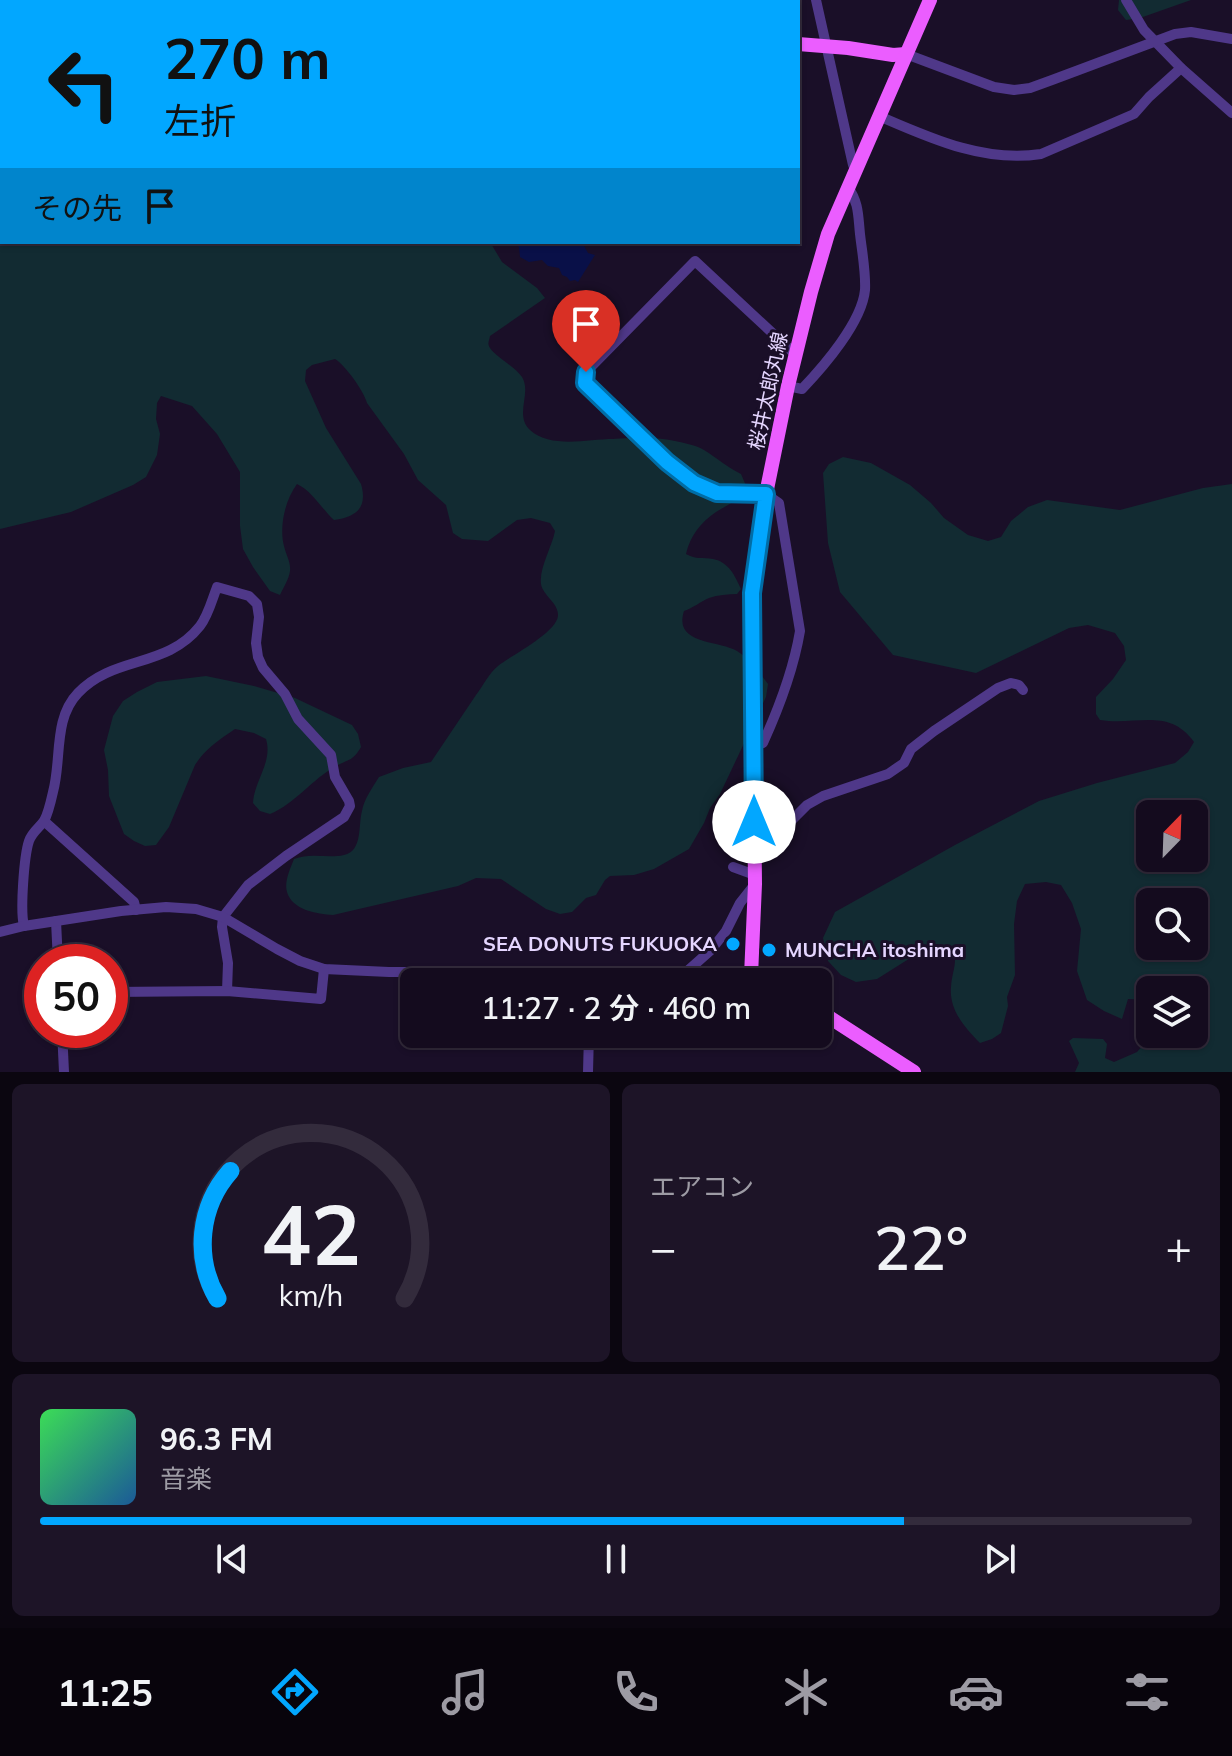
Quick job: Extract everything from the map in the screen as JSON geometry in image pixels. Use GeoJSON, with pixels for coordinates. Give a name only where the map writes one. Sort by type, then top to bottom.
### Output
{"type":"FeatureCollection","features":[{"type":"Feature","properties":{"kind":"main road","name":"桜井太郎丸線"},"geometry":{"type":"LineString","coordinates":[[751,968],[755,880],[752,593],[766,494],[788,386],[820,259],[856,167],[930,0]]}},
{"type":"Feature","properties":{"kind":"main road"},"geometry":{"type":"LineString","coordinates":[[800,44],[906,54]]}},
{"type":"Feature","properties":{"kind":"main road"},"geometry":{"type":"LineString","coordinates":[[832,1019],[914,1072]]}},
{"type":"Feature","properties":{"kind":"street"},"geometry":{"type":"LineString","coordinates":[[816,0],[853,165],[856,167]]}},
{"type":"Feature","properties":{"kind":"street"},"geometry":{"type":"LineString","coordinates":[[1126,0],[1144,30],[1232,113]]}},
{"type":"Feature","properties":{"kind":"street"},"geometry":{"type":"LineString","coordinates":[[906,54],[994,87],[1014,90],[1041,84],[1175,34],[1191,32],[1232,39]]}},
{"type":"Feature","properties":{"kind":"street"},"geometry":{"type":"LineString","coordinates":[[879,116],[960,148],[1026,157],[1041,154],[1134,114],[1181,68]]}},
{"type":"Feature","properties":{"kind":"street"},"geometry":{"type":"LineString","coordinates":[[788,386],[802,389],[818,372],[849,329],[865,292],[856,198],[848,187]]}},
{"type":"Feature","properties":{"kind":"street"},"geometry":{"type":"LineString","coordinates":[[754,745],[763,743],[774,719],[800,631],[779,503],[766,494],[717,493],[694,483],[667,462],[585,383],[586,372],[695,261],[796,355]]}},
{"type":"Feature","properties":{"kind":"street"},"geometry":{"type":"LineString","coordinates":[[24,926],[21,909],[29,838],[44,821],[55,781],[63,715],[77,694],[102,675],[176,648],[202,624],[217,587],[249,596],[259,610],[256,643],[263,668],[285,694],[293,713],[331,755],[335,777],[350,806],[344,817],[248,885],[223,917],[228,963],[227,991]]}},
{"type":"Feature","properties":{"kind":"street"},"geometry":{"type":"LineString","coordinates":[[754,822],[785,827],[807,805],[823,796],[888,774],[904,763],[911,749],[922,740],[998,688],[1011,683],[1023,690]]}},
{"type":"Feature","properties":{"kind":"street"},"geometry":{"type":"LineString","coordinates":[[44,821],[134,902],[136,910]]}},
{"type":"Feature","properties":{"kind":"street"},"geometry":{"type":"LineString","coordinates":[[691,968],[719,941],[755,880],[733,867]]}},
{"type":"Feature","properties":{"kind":"street"},"geometry":{"type":"LineString","coordinates":[[0,932],[136,910],[166,907],[196,909],[223,917],[300,961],[324,969],[400,972]]}},
{"type":"Feature","properties":{"kind":"street"},"geometry":{"type":"LineString","coordinates":[[56,921],[57,944]]}},
{"type":"Feature","properties":{"kind":"street"},"geometry":{"type":"LineString","coordinates":[[128,992],[227,991],[321,999],[324,969]]}},
{"type":"Feature","properties":{"kind":"street"},"geometry":{"type":"LineString","coordinates":[[63,1048],[64,1072]]}},
{"type":"Feature","properties":{"kind":"street"},"geometry":{"type":"LineString","coordinates":[[588,1072],[589,1048]]}},
{"type":"Feature","properties":{"kind":"shaded area"},"geometry":{"type":"Polygon","coordinates":[[[1119,0],[1191,0],[1126,20],[1118,10],[1119,0]]]}},
{"type":"Feature","properties":{"kind":"shaded area"},"geometry":{"type":"Polygon","coordinates":[[[0,244],[491,244],[502,262],[537,288],[545,298],[490,336],[488,342],[525,383],[523,418],[530,430],[548,439],[570,442],[644,438],[690,444],[741,474],[747,488],[701,525],[693,535],[686,554],[723,563],[741,589],[737,594],[709,598],[684,611],[682,622],[691,636],[742,654],[768,684],[766,697],[720,794],[689,849],[654,869],[634,875],[610,876],[596,895],[586,898],[572,912],[560,914],[546,909],[501,879],[476,878],[458,886],[333,915],[320,914],[294,903],[287,892],[286,884],[294,859],[350,853],[359,837],[365,802],[379,777],[431,762],[492,672],[555,623],[558,611],[541,584],[555,531],[550,523],[531,518],[517,520],[488,541],[462,539],[453,533],[446,505],[418,480],[358,385],[335,359],[312,365],[306,370],[305,381],[326,428],[361,484],[363,499],[354,514],[334,520],[312,495],[297,484],[286,506],[283,522],[283,539],[290,571],[280,595],[270,591],[243,549],[240,472],[217,434],[192,406],[161,396],[157,403],[156,419],[160,434],[157,455],[146,477],[71,512],[0,529],[0,244]]]}},
{"type":"Feature","properties":{"kind":"shaded area"},"geometry":{"type":"Polygon","coordinates":[[[516,244],[583,244],[588,253],[595,255],[578,282],[570,281],[559,268],[548,266],[542,260],[529,262],[520,257],[516,244]]]}},
{"type":"Feature","properties":{"kind":"shaded area"},"geometry":{"type":"Polygon","coordinates":[[[843,457],[871,463],[910,485],[944,518],[968,535],[988,541],[1001,537],[1011,521],[1028,507],[1047,500],[1120,510],[1203,488],[1232,484],[1232,1072],[1075,1072],[1079,1063],[1069,1041],[1073,1038],[1103,1039],[1107,1044],[1105,1058],[1114,1062],[1141,1048],[1208,1048],[1208,976],[1136,976],[1136,999],[1128,999],[1122,1019],[1104,1011],[1087,1000],[1077,971],[1081,929],[1072,903],[1061,885],[1046,882],[1025,884],[1017,901],[1015,975],[1007,997],[1008,1006],[1001,1033],[980,1043],[955,1011],[951,995],[955,959],[953,948],[940,946],[923,950],[877,979],[856,982],[841,975],[828,961],[823,938],[835,912],[1039,801],[1175,763],[1194,742],[1184,731],[1163,721],[1100,720],[1096,714],[1096,697],[1126,660],[1124,646],[1115,633],[1088,625],[1069,628],[976,673],[893,655],[840,592],[828,543],[823,473],[829,464],[843,457]]]}},
{"type":"Feature","properties":{"kind":"shaded area"},"geometry":{"type":"Polygon","coordinates":[[[206,676],[295,698],[352,725],[361,747],[353,757],[327,771],[270,814],[260,811],[253,803],[267,756],[266,739],[235,729],[199,759],[169,827],[156,845],[145,846],[124,834],[109,796],[104,750],[113,716],[123,701],[157,682],[206,676]]]}},
{"type":"Feature","properties":{"kind":"place","name":"SEA DONUTS FUKUOKA"},"geometry":{"type":"Point","coordinates":[733,944]}},
{"type":"Feature","properties":{"kind":"place","name":"MUNCHA itoshima"},"geometry":{"type":"Point","coordinates":[769,950]}},
{"type":"Feature","properties":{"kind":"route"},"geometry":{"type":"LineString","coordinates":[[586,372],[585,383],[667,462],[694,483],[717,493],[766,494],[752,593],[754,822]]}}]}
